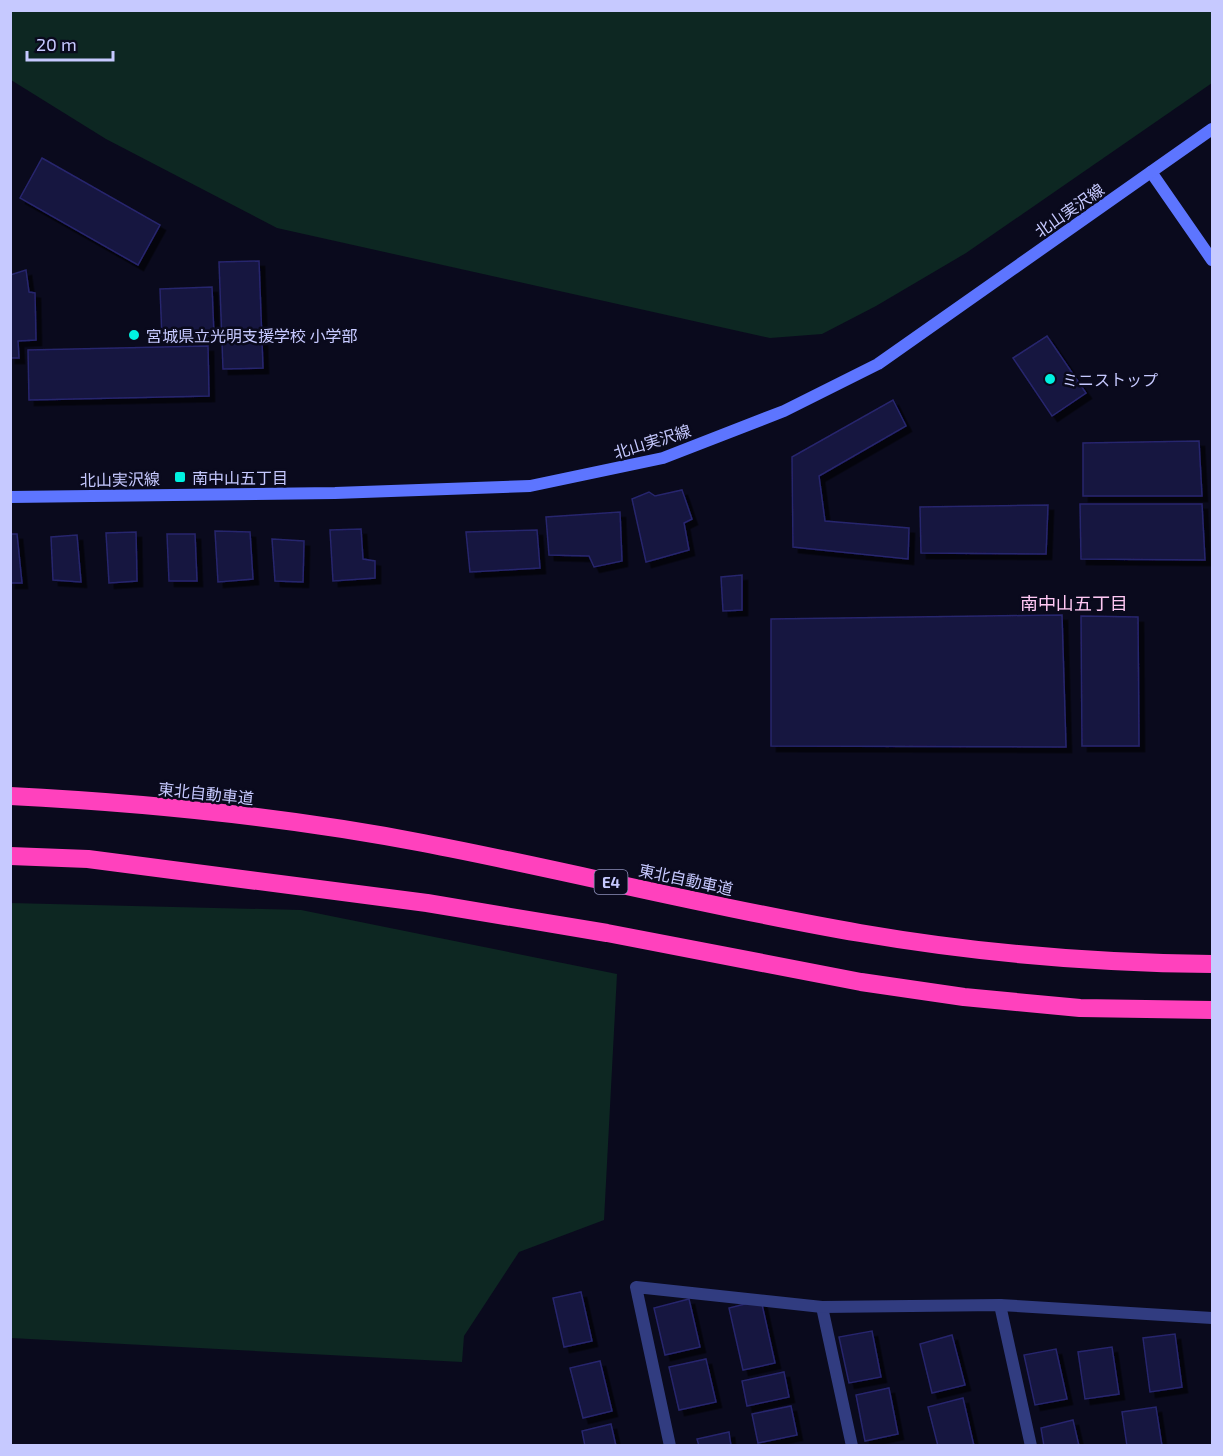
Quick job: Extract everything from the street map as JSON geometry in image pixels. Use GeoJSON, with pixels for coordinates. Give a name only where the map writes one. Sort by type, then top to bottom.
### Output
{"type":"FeatureCollection","features":[{"type":"Feature","properties":{"kind":"highway","name":"東北自動車道"},"geometry":{"type":"LineString","coordinates":[[10,796],[238,816],[421,842],[717,906],[873,935],[1080,959],[1212,964]]}},
{"type":"Feature","properties":{"kind":"highway"},"geometry":{"type":"LineString","coordinates":[[10,856],[88,859],[427,903],[607,933],[861,982],[963,997],[1080,1008],[1212,1010]]}},
{"type":"Feature","properties":{"kind":"street","name":"北山実沢線"},"geometry":{"type":"LineString","coordinates":[[10,497],[335,493],[530,486],[663,458],[784,411],[878,364],[1212,129]]}},
{"type":"Feature","properties":{"kind":"street"},"geometry":{"type":"LineString","coordinates":[[1151,172],[1212,260]]}},
{"type":"Feature","properties":{"kind":"street"},"geometry":{"type":"LineString","coordinates":[[670,1446],[636,1287],[822,1307],[1000,1305],[1212,1318]]}},
{"type":"Feature","properties":{"kind":"street"},"geometry":{"type":"LineString","coordinates":[[1000,1305],[1031,1446]]}},
{"type":"Feature","properties":{"kind":"street"},"geometry":{"type":"LineString","coordinates":[[822,1307],[852,1446]]}},
{"type":"Feature","properties":{"kind":"green space"},"geometry":{"type":"Polygon","coordinates":[[[10,11],[1212,11],[1212,83],[966,253],[876,306],[822,334],[770,338],[277,228],[106,139],[11,80],[10,11]]]}},
{"type":"Feature","properties":{"kind":"green space"},"geometry":{"type":"Polygon","coordinates":[[[10,903],[301,910],[617,974],[604,1220],[519,1252],[464,1336],[462,1362],[11,1338],[10,903]]]}},
{"type":"Feature","properties":{"kind":"building"},"geometry":{"type":"Polygon","coordinates":[[[42,158],[160,225],[138,265],[20,198],[42,158]]]}},
{"type":"Feature","properties":{"kind":"building"},"geometry":{"type":"Polygon","coordinates":[[[259,261],[263,368],[223,369],[219,262],[259,261]]]}},
{"type":"Feature","properties":{"kind":"building"},"geometry":{"type":"Polygon","coordinates":[[[26,270],[29,292],[35,293],[36,340],[18,341],[19,358],[10,358],[10,275],[26,270]]]}},
{"type":"Feature","properties":{"kind":"building"},"geometry":{"type":"Polygon","coordinates":[[[212,287],[214,336],[162,338],[160,289],[212,287]]]}},
{"type":"Feature","properties":{"kind":"building"},"geometry":{"type":"Polygon","coordinates":[[[1047,336],[1086,393],[1052,416],[1013,358],[1047,336]]]}},
{"type":"Feature","properties":{"kind":"building"},"geometry":{"type":"Polygon","coordinates":[[[208,346],[209,396],[29,400],[28,350],[208,346]]]}},
{"type":"Feature","properties":{"kind":"building"},"geometry":{"type":"Polygon","coordinates":[[[893,400],[906,426],[819,476],[825,521],[909,528],[908,559],[793,547],[792,457],[893,400]]]}},
{"type":"Feature","properties":{"kind":"building"},"geometry":{"type":"Polygon","coordinates":[[[1199,441],[1202,496],[1083,496],[1083,443],[1199,441]]]}},
{"type":"Feature","properties":{"kind":"building"},"geometry":{"type":"Polygon","coordinates":[[[682,490],[692,519],[684,523],[689,550],[646,562],[632,499],[649,492],[655,496],[682,490]]]}},
{"type":"Feature","properties":{"kind":"building"},"geometry":{"type":"Polygon","coordinates":[[[1080,504],[1202,504],[1205,560],[1081,559],[1080,504]]]}},
{"type":"Feature","properties":{"kind":"building"},"geometry":{"type":"Polygon","coordinates":[[[1048,505],[1046,554],[921,553],[920,507],[1048,505]]]}},
{"type":"Feature","properties":{"kind":"building"},"geometry":{"type":"Polygon","coordinates":[[[620,512],[622,561],[594,567],[589,556],[549,555],[546,517],[620,512]]]}},
{"type":"Feature","properties":{"kind":"building"},"geometry":{"type":"Polygon","coordinates":[[[361,529],[363,559],[375,561],[375,578],[333,581],[330,530],[361,529]]]}},
{"type":"Feature","properties":{"kind":"building"},"geometry":{"type":"Polygon","coordinates":[[[537,530],[540,568],[470,572],[466,532],[537,530]]]}},
{"type":"Feature","properties":{"kind":"building"},"geometry":{"type":"Polygon","coordinates":[[[215,531],[250,532],[253,579],[218,582],[215,531]]]}},
{"type":"Feature","properties":{"kind":"building"},"geometry":{"type":"Polygon","coordinates":[[[136,532],[137,581],[109,583],[106,533],[136,532]]]}},
{"type":"Feature","properties":{"kind":"building"},"geometry":{"type":"Polygon","coordinates":[[[10,534],[17,534],[22,583],[10,583],[10,534]]]}},
{"type":"Feature","properties":{"kind":"building"},"geometry":{"type":"Polygon","coordinates":[[[167,534],[195,534],[197,581],[169,581],[167,534]]]}},
{"type":"Feature","properties":{"kind":"building"},"geometry":{"type":"Polygon","coordinates":[[[77,535],[81,582],[53,580],[51,537],[77,535]]]}},
{"type":"Feature","properties":{"kind":"building"},"geometry":{"type":"Polygon","coordinates":[[[272,539],[304,541],[303,582],[275,581],[272,539]]]}},
{"type":"Feature","properties":{"kind":"building"},"geometry":{"type":"Polygon","coordinates":[[[742,575],[742,610],[723,611],[721,577],[742,575]]]}},
{"type":"Feature","properties":{"kind":"building"},"geometry":{"type":"Polygon","coordinates":[[[1062,615],[1066,747],[771,746],[771,619],[1062,615]]]}},
{"type":"Feature","properties":{"kind":"building"},"geometry":{"type":"Polygon","coordinates":[[[1081,616],[1138,617],[1139,746],[1082,746],[1081,616]]]}},
{"type":"Feature","properties":{"kind":"building"},"geometry":{"type":"Polygon","coordinates":[[[581,1292],[592,1341],[564,1347],[553,1298],[581,1292]]]}},
{"type":"Feature","properties":{"kind":"building"},"geometry":{"type":"Polygon","coordinates":[[[689,1299],[700,1347],[665,1355],[654,1308],[689,1299]]]}},
{"type":"Feature","properties":{"kind":"building"},"geometry":{"type":"Polygon","coordinates":[[[761,1300],[775,1363],[743,1370],[729,1308],[761,1300]]]}},
{"type":"Feature","properties":{"kind":"building"},"geometry":{"type":"Polygon","coordinates":[[[872,1331],[881,1377],[849,1383],[839,1337],[872,1331]]]}},
{"type":"Feature","properties":{"kind":"building"},"geometry":{"type":"Polygon","coordinates":[[[1175,1334],[1182,1387],[1150,1392],[1143,1338],[1175,1334]]]}},
{"type":"Feature","properties":{"kind":"building"},"geometry":{"type":"Polygon","coordinates":[[[952,1335],[965,1385],[932,1393],[920,1344],[952,1335]]]}},
{"type":"Feature","properties":{"kind":"building"},"geometry":{"type":"Polygon","coordinates":[[[1112,1347],[1119,1394],[1085,1399],[1078,1352],[1112,1347]]]}},
{"type":"Feature","properties":{"kind":"building"},"geometry":{"type":"Polygon","coordinates":[[[1056,1349],[1067,1399],[1035,1405],[1024,1355],[1056,1349]]]}},
{"type":"Feature","properties":{"kind":"building"},"geometry":{"type":"Polygon","coordinates":[[[706,1359],[716,1402],[679,1410],[669,1367],[706,1359]]]}},
{"type":"Feature","properties":{"kind":"building"},"geometry":{"type":"Polygon","coordinates":[[[600,1361],[612,1411],[583,1418],[570,1368],[600,1361]]]}},
{"type":"Feature","properties":{"kind":"building"},"geometry":{"type":"Polygon","coordinates":[[[784,1372],[789,1397],[747,1406],[742,1381],[784,1372]]]}},
{"type":"Feature","properties":{"kind":"building"},"geometry":{"type":"Polygon","coordinates":[[[889,1388],[898,1434],[865,1441],[856,1395],[889,1388]]]}},
{"type":"Feature","properties":{"kind":"building"},"geometry":{"type":"Polygon","coordinates":[[[963,1398],[974,1446],[938,1446],[928,1407],[963,1398]]]}},
{"type":"Feature","properties":{"kind":"building"},"geometry":{"type":"Polygon","coordinates":[[[791,1406],[797,1435],[758,1443],[752,1414],[791,1406]]]}},
{"type":"Feature","properties":{"kind":"building"},"geometry":{"type":"Polygon","coordinates":[[[1156,1407],[1162,1446],[1127,1446],[1122,1412],[1156,1407]]]}},
{"type":"Feature","properties":{"kind":"building"},"geometry":{"type":"Polygon","coordinates":[[[1073,1420],[1079,1446],[1044,1446],[1041,1428],[1073,1420]]]}},
{"type":"Feature","properties":{"kind":"building"},"geometry":{"type":"Polygon","coordinates":[[[611,1424],[616,1446],[585,1446],[582,1431],[611,1424]]]}},
{"type":"Feature","properties":{"kind":"building"},"geometry":{"type":"Polygon","coordinates":[[[729,1432],[731,1446],[699,1446],[697,1439],[729,1432]]]}},
{"type":"Feature","properties":{"kind":"place","name":"宮城県立光明支援学校 小学部"},"geometry":{"type":"Point","coordinates":[134,335]}},
{"type":"Feature","properties":{"kind":"place","name":"ミニストップ"},"geometry":{"type":"Point","coordinates":[1050,379]}},
{"type":"Feature","properties":{"kind":"place","name":"南中山五丁目"},"geometry":{"type":"Point","coordinates":[180,477]}},
{"type":"Feature","properties":{"kind":"district","name":"南中山五丁目"},"geometry":{"type":"Point","coordinates":[1074,603]}}]}
